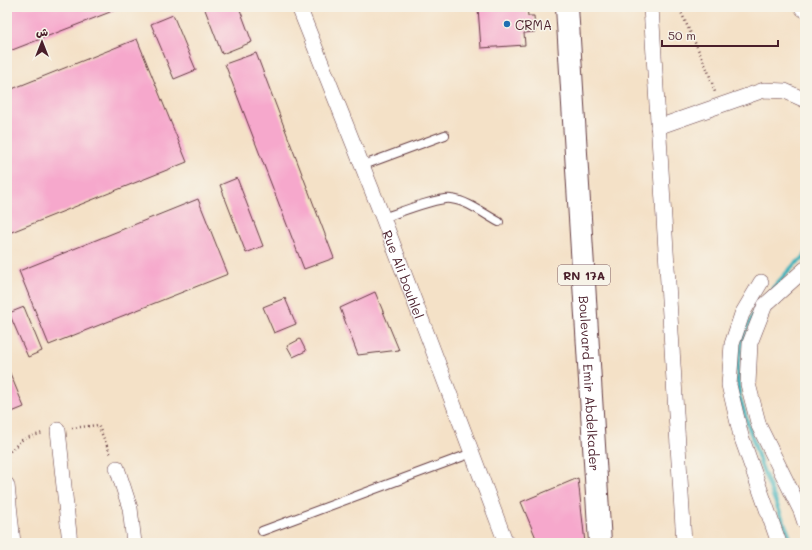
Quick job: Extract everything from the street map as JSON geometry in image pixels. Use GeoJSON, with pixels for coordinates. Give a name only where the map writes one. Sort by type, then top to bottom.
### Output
{"type":"FeatureCollection","features":[{"type":"Feature","properties":{"kind":"main road","name":"Boulevard Emir Abdelkader"},"geometry":{"type":"LineString","coordinates":[[567,7],[600,543]]}},
{"type":"Feature","properties":{"kind":"street","name":"Rue Ali bouhlel"},"geometry":{"type":"LineString","coordinates":[[299,7],[361,166],[383,218],[506,543]]}},
{"type":"Feature","properties":{"kind":"street"},"geometry":{"type":"LineString","coordinates":[[651,7],[684,543]]}},
{"type":"Feature","properties":{"kind":"street"},"geometry":{"type":"LineString","coordinates":[[658,127],[719,104],[764,90],[785,91],[805,100]]}},
{"type":"Feature","properties":{"kind":"street"},"geometry":{"type":"LineString","coordinates":[[805,269],[765,305],[750,342],[748,384],[759,426],[801,511],[805,523]]}},
{"type":"Feature","properties":{"kind":"street"},"geometry":{"type":"LineString","coordinates":[[760,282],[742,314],[732,344],[729,384],[741,436],[779,543]]}},
{"type":"Feature","properties":{"kind":"street"},"geometry":{"type":"LineString","coordinates":[[58,430],[70,543]]}},
{"type":"Feature","properties":{"kind":"street"},"geometry":{"type":"LineString","coordinates":[[117,468],[130,508],[134,543]]}},
{"type":"Feature","properties":{"kind":"street"},"geometry":{"type":"LineString","coordinates":[[7,485],[13,543]]}},
{"type":"Feature","properties":{"kind":"lane"},"geometry":{"type":"LineString","coordinates":[[361,166],[445,135]]}},
{"type":"Feature","properties":{"kind":"lane"},"geometry":{"type":"LineString","coordinates":[[383,218],[439,200],[451,199],[469,205],[498,222]]}},
{"type":"Feature","properties":{"kind":"lane"},"geometry":{"type":"LineString","coordinates":[[262,531],[472,453]]}},
{"type":"Feature","properties":{"kind":"path"},"geometry":{"type":"LineString","coordinates":[[677,7],[680,10],[708,71],[719,104]]}},
{"type":"Feature","properties":{"kind":"building"},"geometry":{"type":"Polygon","coordinates":[[[7,7],[123,7],[7,52],[7,7]]]}},
{"type":"Feature","properties":{"kind":"building"},"geometry":{"type":"Polygon","coordinates":[[[204,7],[239,7],[252,42],[222,54],[204,7]]]}},
{"type":"Feature","properties":{"kind":"building","name":"CRMA"},"geometry":{"type":"Polygon","coordinates":[[[527,7],[528,16],[534,16],[535,32],[524,33],[525,45],[481,48],[478,8],[527,7]]]}},
{"type":"Feature","properties":{"kind":"building"},"geometry":{"type":"Polygon","coordinates":[[[173,15],[196,70],[174,79],[151,24],[173,15]]]}},
{"type":"Feature","properties":{"kind":"building"},"geometry":{"type":"Polygon","coordinates":[[[137,39],[187,162],[9,233],[7,227],[7,91],[137,39]]]}},
{"type":"Feature","properties":{"kind":"building"},"geometry":{"type":"Polygon","coordinates":[[[256,53],[334,258],[304,269],[225,64],[256,53]]]}},
{"type":"Feature","properties":{"kind":"building"},"geometry":{"type":"Polygon","coordinates":[[[237,178],[263,246],[246,253],[220,185],[237,178]]]}},
{"type":"Feature","properties":{"kind":"building"},"geometry":{"type":"Polygon","coordinates":[[[198,199],[228,274],[49,345],[19,271],[198,199]]]}},
{"type":"Feature","properties":{"kind":"building"},"geometry":{"type":"Polygon","coordinates":[[[375,292],[399,350],[358,355],[340,308],[375,292]]]}},
{"type":"Feature","properties":{"kind":"building"},"geometry":{"type":"Polygon","coordinates":[[[285,298],[296,324],[274,333],[263,307],[285,298]]]}},
{"type":"Feature","properties":{"kind":"building"},"geometry":{"type":"Polygon","coordinates":[[[24,307],[42,351],[28,357],[9,313],[24,307]]]}},
{"type":"Feature","properties":{"kind":"building"},"geometry":{"type":"Polygon","coordinates":[[[300,339],[306,351],[293,357],[287,346],[300,339]]]}},
{"type":"Feature","properties":{"kind":"building"},"geometry":{"type":"Polygon","coordinates":[[[7,366],[24,407],[7,414],[7,366]]]}},
{"type":"Feature","properties":{"kind":"building"},"geometry":{"type":"Polygon","coordinates":[[[578,478],[585,543],[538,543],[521,502],[578,478]]]}},
{"type":"Feature","properties":{"kind":"waterway"},"geometry":{"type":"LineString","coordinates":[[773,288],[795,264],[804,258],[805,255]]}},
{"type":"Feature","properties":{"kind":"waterway"},"geometry":{"type":"LineString","coordinates":[[755,311],[743,336],[737,369],[739,396],[761,465],[792,543]]}},
{"type":"Feature","properties":{"kind":"place","name":"CRMA"},"geometry":{"type":"Point","coordinates":[507,24]}}]}
